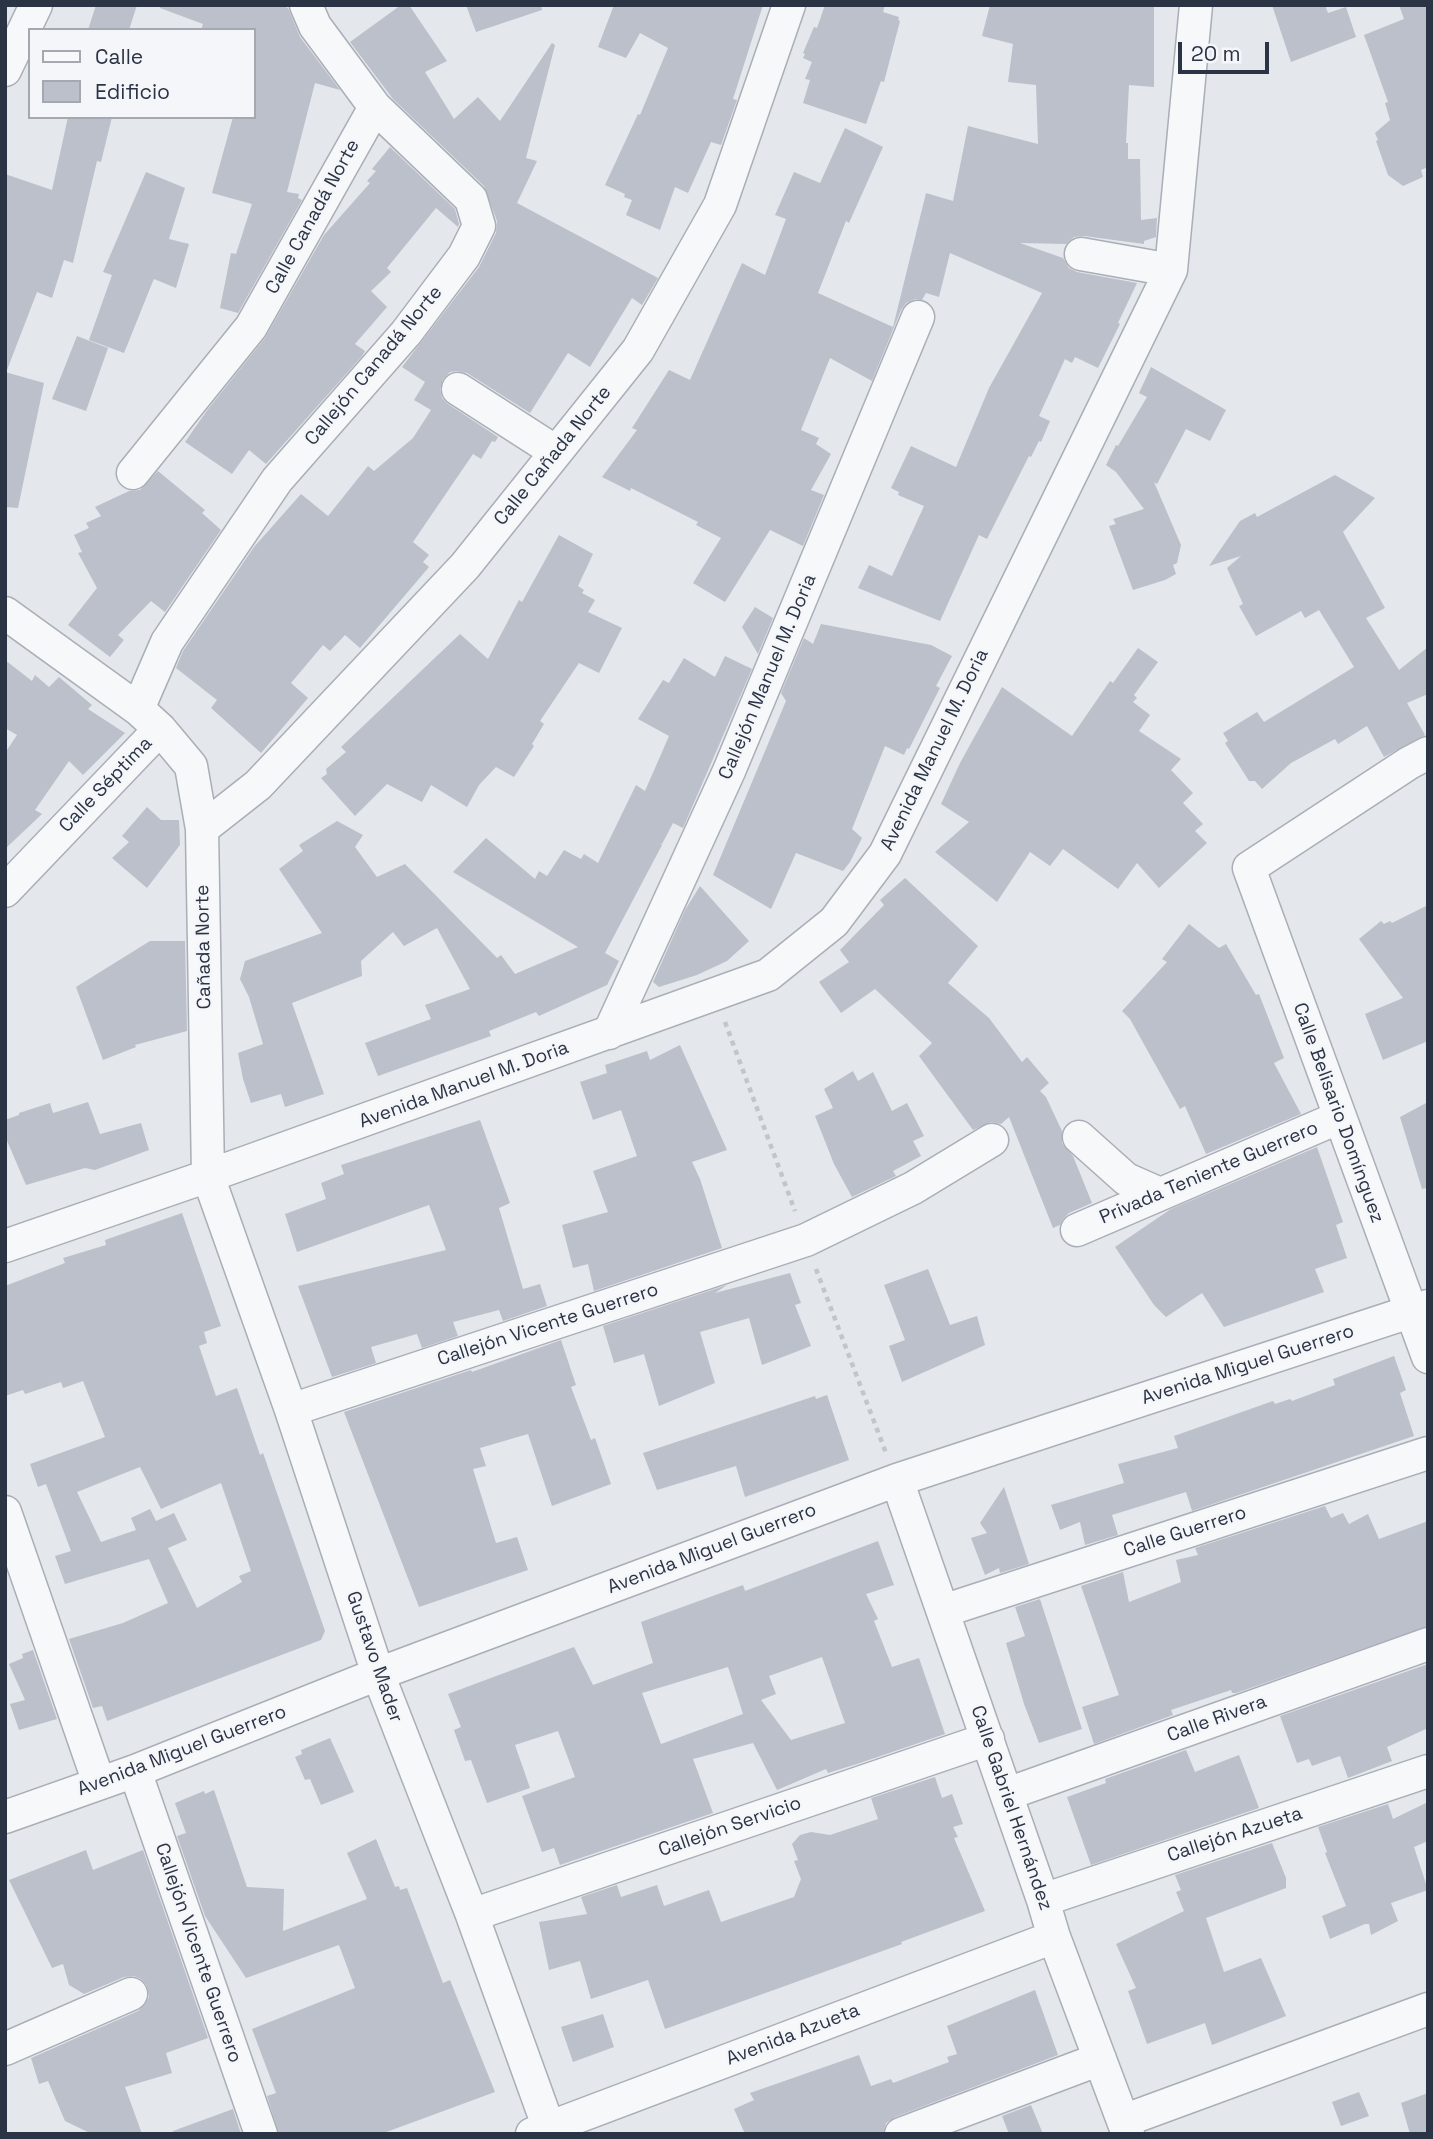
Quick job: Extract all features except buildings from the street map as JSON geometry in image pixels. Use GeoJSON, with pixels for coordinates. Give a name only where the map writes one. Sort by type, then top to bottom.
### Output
{"type":"FeatureCollection","features":[{"type":"Feature","properties":{"kind":"street"},"geometry":{"type":"LineString","coordinates":[[5,70],[36,5]]}},
{"type":"Feature","properties":{"kind":"street","name":"Callejón Canadá Norte"},"geometry":{"type":"LineString","coordinates":[[149,719],[167,642],[277,480],[406,333],[464,256],[479,226],[471,199],[376,107],[315,26],[306,5]]}},
{"type":"Feature","properties":{"kind":"street","name":"Calle Cañada Norte"},"geometry":{"type":"LineString","coordinates":[[202,829],[258,785],[465,566],[638,350],[720,205],[789,5]]}},
{"type":"Feature","properties":{"kind":"street","name":"Avenida Manuel M. Doria"},"geometry":{"type":"LineString","coordinates":[[5,1246],[208,1177],[768,975],[834,922],[885,854],[1171,270],[1196,5]]}},
{"type":"Feature","properties":{"kind":"street","name":"Calle Canadá Norte"},"geometry":{"type":"LineString","coordinates":[[133,473],[251,327],[376,107]]}},
{"type":"Feature","properties":{"kind":"street"},"geometry":{"type":"LineString","coordinates":[[1081,254],[1171,270]]}},
{"type":"Feature","properties":{"kind":"street","name":"Callejón Manuel M. Doria"},"geometry":{"type":"LineString","coordinates":[[609,1033],[729,771],[918,317]]}},
{"type":"Feature","properties":{"kind":"street"},"geometry":{"type":"LineString","coordinates":[[458,389],[556,452]]}},
{"type":"Feature","properties":{"kind":"street","name":"Calle Séptima"},"geometry":{"type":"LineString","coordinates":[[5,613],[149,719],[5,891]]}},
{"type":"Feature","properties":{"kind":"street","name":"Cañada Norte"},"geometry":{"type":"LineString","coordinates":[[149,719],[191,766],[202,829],[208,1177]]}},
{"type":"Feature","properties":{"kind":"street","name":"Calle Belisario Domínguez"},"geometry":{"type":"LineString","coordinates":[[1428,753],[1249,867],[1340,1117],[1419,1309],[1428,1357]]}},
{"type":"Feature","properties":{"kind":"street","name":"Privada Teniente Guerrero"},"geometry":{"type":"LineString","coordinates":[[1077,1230],[1340,1117]]}},
{"type":"Feature","properties":{"kind":"street"},"geometry":{"type":"LineString","coordinates":[[1079,1137],[1126,1179],[1160,1194]]}},
{"type":"Feature","properties":{"kind":"street","name":"Callejón Vicente Guerrero"},"geometry":{"type":"LineString","coordinates":[[291,1410],[806,1240],[914,1188],[992,1140]]}},
{"type":"Feature","properties":{"kind":"street","name":"Gustavo Mader"},"geometry":{"type":"LineString","coordinates":[[208,1177],[291,1410],[379,1674],[472,1915],[544,2132]]}},
{"type":"Feature","properties":{"kind":"street","name":"Avenida Miguel Guerrero"},"geometry":{"type":"LineString","coordinates":[[5,1817],[135,1772],[379,1674],[897,1480],[1419,1309]]}},
{"type":"Feature","properties":{"kind":"street","name":"Calle Guerrero"},"geometry":{"type":"LineString","coordinates":[[943,1611],[1428,1453]]}},
{"type":"Feature","properties":{"kind":"street","name":"Calle Gabriel Hernández"},"geometry":{"type":"LineString","coordinates":[[897,1480],[1054,1937],[1125,2127]]}},
{"type":"Feature","properties":{"kind":"street"},"geometry":{"type":"LineString","coordinates":[[5,1512],[99,1783]]}},
{"type":"Feature","properties":{"kind":"street","name":"Calle Rivera"},"geometry":{"type":"LineString","coordinates":[[1007,1794],[1428,1644]]}},
{"type":"Feature","properties":{"kind":"street","name":"Callejón Servicio"},"geometry":{"type":"LineString","coordinates":[[472,1915],[988,1739]]}},
{"type":"Feature","properties":{"kind":"street","name":"Callejón Azueta"},"geometry":{"type":"LineString","coordinates":[[1043,1900],[1428,1771]]}},
{"type":"Feature","properties":{"kind":"street","name":"Callejón Vicente Guerrero"},"geometry":{"type":"LineString","coordinates":[[135,1772],[261,2134]]}},
{"type":"Feature","properties":{"kind":"street","name":"Avenida Azueta"},"geometry":{"type":"LineString","coordinates":[[544,2132],[1054,1937]]}},
{"type":"Feature","properties":{"kind":"street"},"geometry":{"type":"LineString","coordinates":[[5,2049],[131,1994]]}},
{"type":"Feature","properties":{"kind":"street"},"geometry":{"type":"LineString","coordinates":[[1125,2127],[1428,2009]]}},
{"type":"Feature","properties":{"kind":"street"},"geometry":{"type":"LineString","coordinates":[[901,2134],[1100,2059]]}}]}
